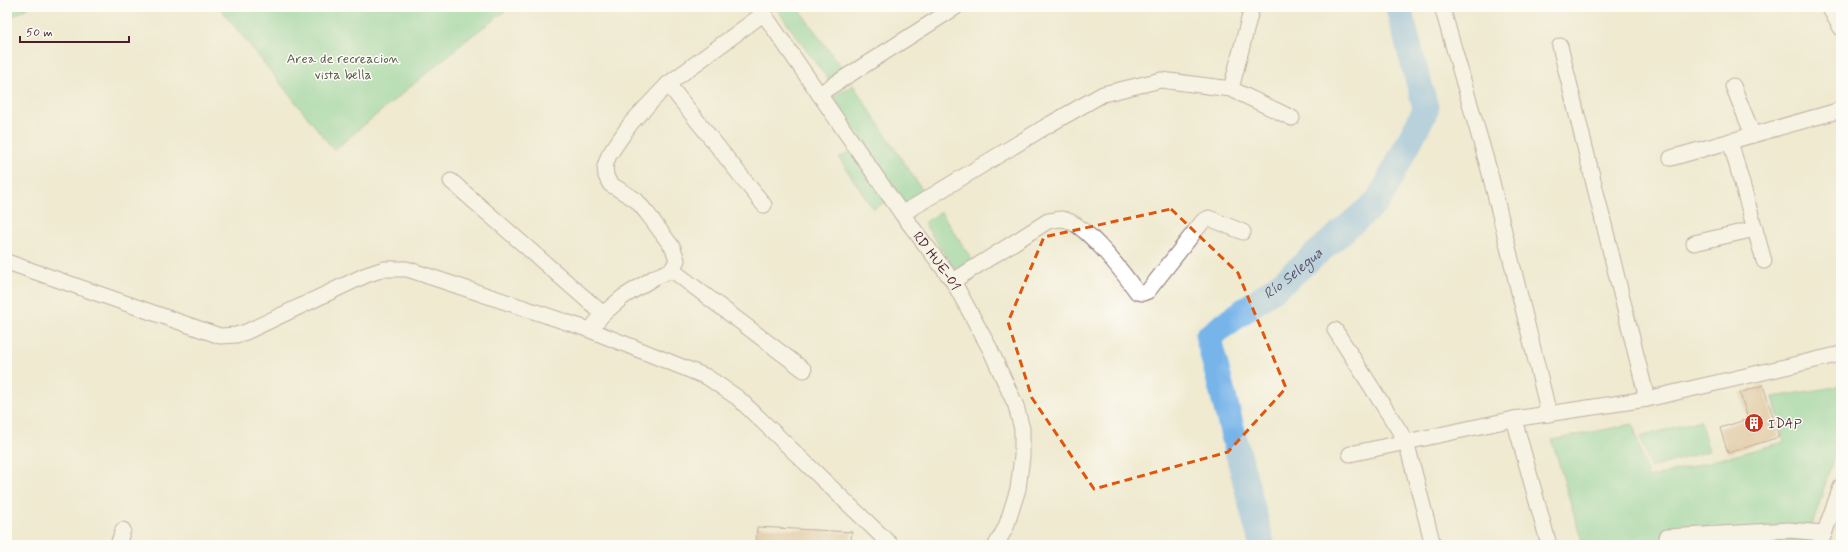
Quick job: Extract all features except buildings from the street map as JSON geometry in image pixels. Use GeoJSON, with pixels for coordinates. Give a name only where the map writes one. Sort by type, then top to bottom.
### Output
{"type":"FeatureCollection","features":[{"type":"Feature","properties":{"kind":"street"},"geometry":{"type":"LineString","coordinates":[[819,94],[956,7]]}},
{"type":"Feature","properties":{"kind":"street"},"geometry":{"type":"LineString","coordinates":[[1231,89],[1252,7]]}},
{"type":"Feature","properties":{"kind":"street"},"geometry":{"type":"LineString","coordinates":[[1442,7],[1489,170],[1549,414]]}},
{"type":"Feature","properties":{"kind":"street"},"geometry":{"type":"LineString","coordinates":[[1829,7],[1841,28]]}},
{"type":"Feature","properties":{"kind":"street"},"geometry":{"type":"LineString","coordinates":[[590,330],[603,314],[623,297],[655,277],[672,270],[677,260],[673,248],[636,200],[610,184],[606,176],[605,166],[609,155],[631,123],[668,84],[761,10]]}},
{"type":"Feature","properties":{"kind":"street","name":"RD HUE-01"},"geometry":{"type":"LineString","coordinates":[[761,10],[902,214],[953,281],[990,349],[1016,406],[1022,429],[1022,456],[1018,489],[1006,527],[996,545]]}},
{"type":"Feature","properties":{"kind":"street"},"geometry":{"type":"LineString","coordinates":[[1560,46],[1647,399]]}},
{"type":"Feature","properties":{"kind":"street"},"geometry":{"type":"LineString","coordinates":[[902,214],[1045,127],[1103,94],[1160,80],[1231,89],[1292,118]]}},
{"type":"Feature","properties":{"kind":"street"},"geometry":{"type":"LineString","coordinates":[[668,84],[764,205]]}},
{"type":"Feature","properties":{"kind":"street"},"geometry":{"type":"LineString","coordinates":[[1732,86],[1753,135]]}},
{"type":"Feature","properties":{"kind":"street"},"geometry":{"type":"LineString","coordinates":[[1671,158],[1841,110]]}},
{"type":"Feature","properties":{"kind":"street"},"geometry":{"type":"LineString","coordinates":[[1730,141],[1764,261]]}},
{"type":"Feature","properties":{"kind":"street"},"geometry":{"type":"LineString","coordinates":[[451,181],[603,314]]}},
{"type":"Feature","properties":{"kind":"street"},"geometry":{"type":"LineString","coordinates":[[953,281],[1048,221],[1062,219],[1073,224],[1103,249],[1137,292],[1142,293],[1148,291],[1203,220],[1209,218],[1244,232]]}},
{"type":"Feature","properties":{"kind":"street"},"geometry":{"type":"LineString","coordinates":[[1694,243],[1755,229]]}},
{"type":"Feature","properties":{"kind":"street"},"geometry":{"type":"LineString","coordinates":[[7,263],[220,336],[236,335],[246,332],[366,275],[384,269],[407,269],[590,330],[707,377],[738,398],[891,545]]}},
{"type":"Feature","properties":{"kind":"street"},"geometry":{"type":"LineString","coordinates":[[672,270],[804,370]]}},
{"type":"Feature","properties":{"kind":"street"},"geometry":{"type":"LineString","coordinates":[[1335,330],[1406,441],[1433,545]]}},
{"type":"Feature","properties":{"kind":"street"},"geometry":{"type":"LineString","coordinates":[[1350,454],[1514,419],[1647,399],[1841,354]]}},
{"type":"Feature","properties":{"kind":"street"},"geometry":{"type":"LineString","coordinates":[[1514,419],[1549,545]]}},
{"type":"Feature","properties":{"kind":"street"},"geometry":{"type":"LineString","coordinates":[[1667,538],[1788,530],[1822,539],[1841,487]]}},
{"type":"Feature","properties":{"kind":"street"},"geometry":{"type":"LineString","coordinates":[[118,545],[123,530]]}},
{"type":"Feature","properties":{"kind":"highlighted area"},"geometry":{"type":"Polygon","coordinates":[[[1171,209],[1238,273],[1286,388],[1228,452],[1094,489],[1032,398],[1008,322],[1044,237],[1171,209]]]}},
{"type":"Feature","properties":{"kind":"green space"},"geometry":{"type":"Polygon","coordinates":[[[7,7],[29,7],[7,20],[7,7]]]}},
{"type":"Feature","properties":{"kind":"green space","name":"Area de recreacion vista bella"},"geometry":{"type":"Polygon","coordinates":[[[219,7],[511,7],[474,34],[334,150],[219,7]]]}},
{"type":"Feature","properties":{"kind":"green space"},"geometry":{"type":"Polygon","coordinates":[[[775,7],[797,7],[844,71],[829,81],[775,7]]]}},
{"type":"Feature","properties":{"kind":"green space"},"geometry":{"type":"Polygon","coordinates":[[[853,85],[927,197],[909,209],[833,97],[853,85]]]}},
{"type":"Feature","properties":{"kind":"green space"},"geometry":{"type":"Polygon","coordinates":[[[856,148],[891,199],[873,209],[839,158],[856,148]]]}},
{"type":"Feature","properties":{"kind":"green space"},"geometry":{"type":"Polygon","coordinates":[[[941,212],[976,266],[959,276],[924,223],[941,212]]]}},
{"type":"Feature","properties":{"kind":"green space"},"geometry":{"type":"Polygon","coordinates":[[[1841,386],[1841,434],[1806,545],[1755,545],[1753,541],[1739,545],[1583,545],[1552,440],[1633,424],[1648,478],[1784,442],[1773,397],[1841,386]]]}},
{"type":"Feature","properties":{"kind":"green space"},"geometry":{"type":"Polygon","coordinates":[[[1700,420],[1709,451],[1650,468],[1641,437],[1700,420]]]}},
{"type":"Feature","properties":{"kind":"waterway","name":"Río Selegua"},"geometry":{"type":"LineString","coordinates":[[1262,545],[1208,337],[1282,283],[1379,200],[1426,109],[1398,7]]}},
{"type":"Feature","properties":{"kind":"place","name":"IDAP"},"geometry":{"type":"Point","coordinates":[1754,423]}}]}
